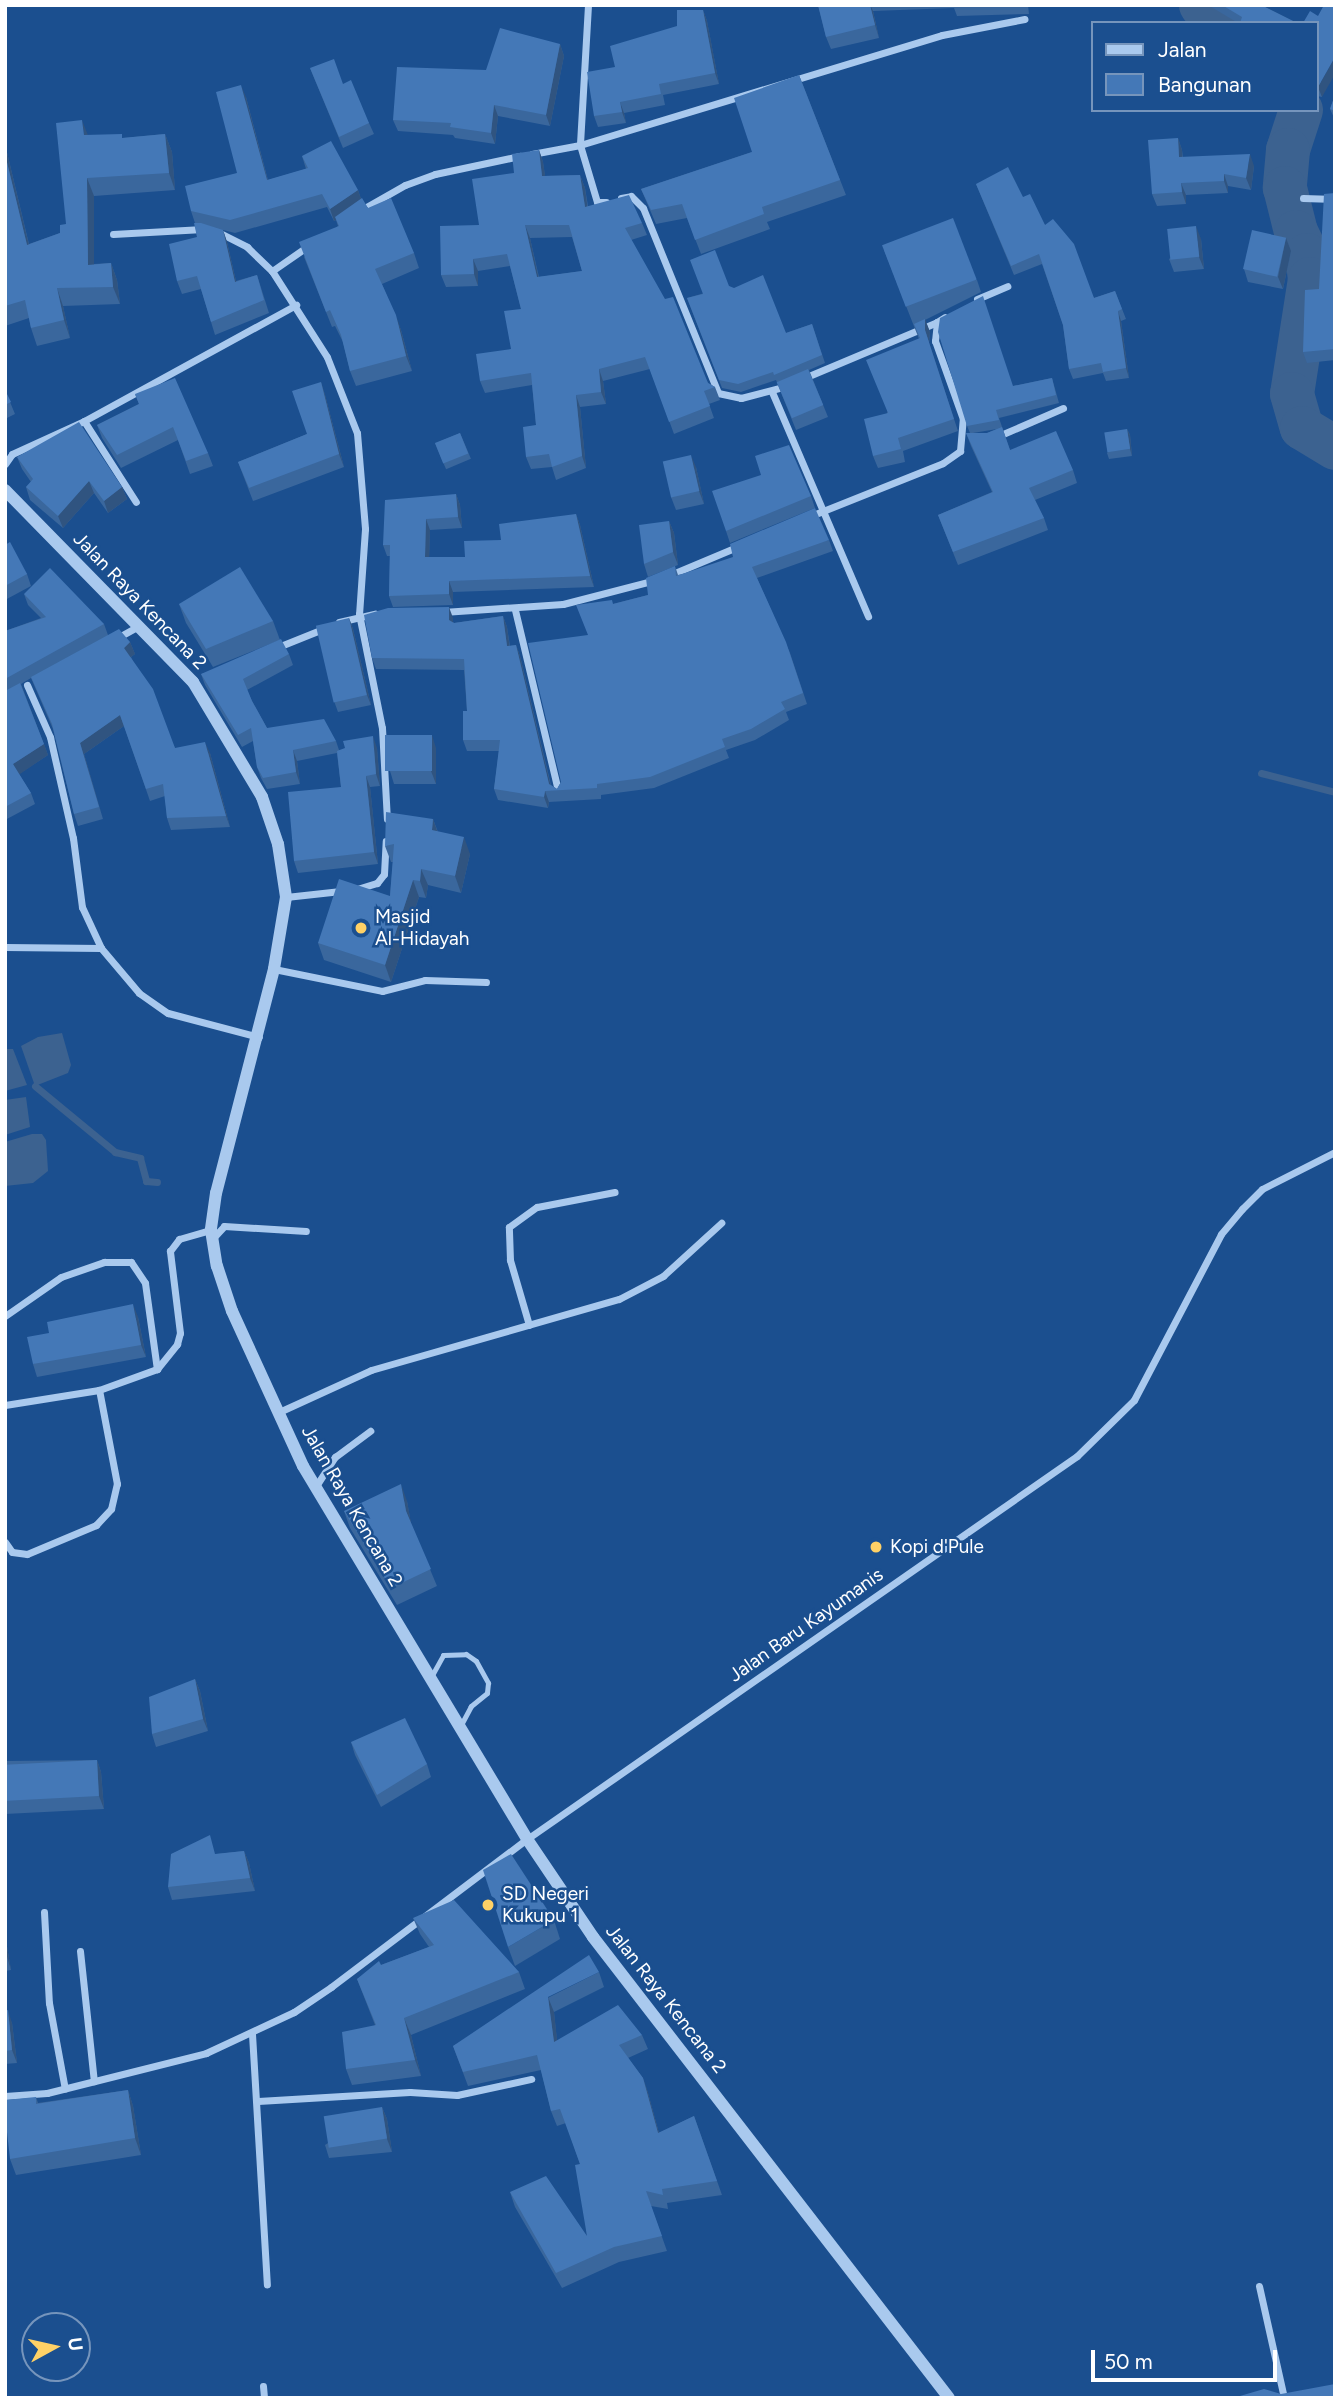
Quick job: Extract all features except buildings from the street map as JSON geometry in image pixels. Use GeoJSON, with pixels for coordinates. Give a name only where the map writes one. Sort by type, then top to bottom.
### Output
{"type":"FeatureCollection","features":[{"type":"Feature","properties":{"kind":"street"},"geometry":{"type":"LineString","coordinates":[[588,5],[579,145],[597,202],[631,196],[643,208],[718,393],[741,398],[772,392],[937,322],[953,311]]}},
{"type":"Feature","properties":{"kind":"street"},"geometry":{"type":"LineString","coordinates":[[357,214],[405,185],[435,174],[579,145],[803,74],[942,35],[1024,19]]}},
{"type":"Feature","properties":{"kind":"street"},"geometry":{"type":"LineString","coordinates":[[1303,198],[1335,199]]}},
{"type":"Feature","properties":{"kind":"street"},"geometry":{"type":"LineString","coordinates":[[113,234],[206,229],[247,247],[272,271],[327,357],[357,433],[365,529],[359,614],[386,766],[384,874],[366,888],[286,897]]}},
{"type":"Feature","properties":{"kind":"street"},"geometry":{"type":"LineString","coordinates":[[272,271],[314,242]]}},
{"type":"Feature","properties":{"kind":"street"},"geometry":{"type":"LineString","coordinates":[[965,305],[1007,286]]}},
{"type":"Feature","properties":{"kind":"street"},"geometry":{"type":"LineString","coordinates":[[5,464],[12,454],[84,421],[296,305]]}},
{"type":"Feature","properties":{"kind":"street"},"geometry":{"type":"LineString","coordinates":[[797,522],[952,458],[964,440],[962,419],[935,341],[937,322]]}},
{"type":"Feature","properties":{"kind":"street"},"geometry":{"type":"LineString","coordinates":[[772,392],[868,616]]}},
{"type":"Feature","properties":{"kind":"street"},"geometry":{"type":"LineString","coordinates":[[964,440],[980,441],[1063,408]]}},
{"type":"Feature","properties":{"kind":"street"},"geometry":{"type":"LineString","coordinates":[[84,421],[136,502]]}},
{"type":"Feature","properties":{"kind":"street","name":"Jalan Raya Kencana 2"},"geometry":{"type":"LineString","coordinates":[[5,490],[141,625],[193,682],[262,797],[278,844],[286,897],[274,969],[259,1037],[216,1193],[212,1234],[224,1290],[279,1412],[316,1486],[430,1678],[527,1839],[593,1937],[949,2398]]}},
{"type":"Feature","properties":{"kind":"street"},"geometry":{"type":"LineString","coordinates":[[437,612],[515,610],[636,586],[746,543]]}},
{"type":"Feature","properties":{"kind":"street"},"geometry":{"type":"LineString","coordinates":[[515,610],[559,794]]}},
{"type":"Feature","properties":{"kind":"street"},"geometry":{"type":"LineString","coordinates":[[270,650],[359,614],[385,614]]}},
{"type":"Feature","properties":{"kind":"street"},"geometry":{"type":"LineString","coordinates":[[107,643],[141,625]]}},
{"type":"Feature","properties":{"kind":"street"},"geometry":{"type":"LineString","coordinates":[[193,682],[206,676]]}},
{"type":"Feature","properties":{"kind":"street"},"geometry":{"type":"LineString","coordinates":[[16,691],[39,679]]}},
{"type":"Feature","properties":{"kind":"street"},"geometry":{"type":"LineString","coordinates":[[27,685],[50,737],[73,838],[82,907],[101,948],[139,993],[168,1013],[259,1037]]}},
{"type":"Feature","properties":{"kind":"street"},"geometry":{"type":"LineString","coordinates":[[5,947],[101,948]]}},
{"type":"Feature","properties":{"kind":"street"},"geometry":{"type":"LineString","coordinates":[[274,969],[382,990],[425,980],[486,982]]}},
{"type":"Feature","properties":{"kind":"street","name":"Jalan Baru Kayumanis"},"geometry":{"type":"LineString","coordinates":[[5,2096],[65,2089],[206,2053],[252,2034],[331,1987],[527,1839],[1077,1456],[1134,1401],[1222,1234],[1242,1209],[1262,1189],[1335,1152]]}},
{"type":"Feature","properties":{"kind":"street"},"geometry":{"type":"LineString","coordinates":[[529,1325],[510,1260],[509,1227],[537,1207],[615,1192]]}},
{"type":"Feature","properties":{"kind":"street"},"geometry":{"type":"LineString","coordinates":[[279,1412],[371,1370],[630,1294],[663,1276],[721,1223]]}},
{"type":"Feature","properties":{"kind":"street"},"geometry":{"type":"LineString","coordinates":[[5,1405],[99,1390],[157,1369],[177,1345],[180,1333],[170,1251],[179,1239],[212,1234],[224,1226],[306,1231]]}},
{"type":"Feature","properties":{"kind":"street"},"geometry":{"type":"LineString","coordinates":[[5,1316],[61,1277],[104,1262],[131,1262],[145,1283],[157,1369]]}},
{"type":"Feature","properties":{"kind":"street"},"geometry":{"type":"LineString","coordinates":[[5,1542],[12,1552],[27,1553],[96,1525],[111,1509],[117,1485],[99,1390]]}},
{"type":"Feature","properties":{"kind":"street"},"geometry":{"type":"LineString","coordinates":[[316,1486],[335,1457],[370,1431]]}},
{"type":"Feature","properties":{"kind":"street"},"geometry":{"type":"LineString","coordinates":[[44,1912],[48,2003],[65,2089]]}},
{"type":"Feature","properties":{"kind":"street"},"geometry":{"type":"LineString","coordinates":[[80,1951],[94,2081]]}},
{"type":"Feature","properties":{"kind":"street"},"geometry":{"type":"LineString","coordinates":[[252,2034],[267,2285]]}},
{"type":"Feature","properties":{"kind":"street"},"geometry":{"type":"LineString","coordinates":[[257,2101],[410,2092],[457,2095],[531,2079]]}},
{"type":"Feature","properties":{"kind":"street"},"geometry":{"type":"LineString","coordinates":[[1259,2286],[1284,2398]]}},
{"type":"Feature","properties":{"kind":"street"},"geometry":{"type":"LineString","coordinates":[[263,2386],[264,2398]]}},
{"type":"Feature","properties":{"kind":"lane"},"geometry":{"type":"LineString","coordinates":[[430,1678],[443,1655],[449,1654],[466,1654],[484,1672],[487,1693],[471,1706],[460,1727]]}},
{"type":"Feature","properties":{"kind":"water"},"geometry":{"type":"Polygon","coordinates":[[[62,1033],[71,1065],[68,1073],[35,1086],[21,1046],[38,1037],[62,1033]]]}},
{"type":"Feature","properties":{"kind":"water"},"geometry":{"type":"Polygon","coordinates":[[[5,1049],[13,1049],[27,1085],[5,1091],[5,1049]]]}},
{"type":"Feature","properties":{"kind":"water"},"geometry":{"type":"Polygon","coordinates":[[[26,1097],[30,1127],[5,1135],[5,1100],[26,1097]]]}},
{"type":"Feature","properties":{"kind":"water"},"geometry":{"type":"Polygon","coordinates":[[[32,1134],[42,1134],[46,1140],[48,1171],[33,1183],[5,1186],[5,1142],[32,1134]]]}},
{"type":"Feature","properties":{"kind":"waterway"},"geometry":{"type":"LineString","coordinates":[[1201,5],[1213,21]]}},
{"type":"Feature","properties":{"kind":"waterway"},"geometry":{"type":"LineString","coordinates":[[1300,112],[1288,150],[1285,188],[1296,232],[1307,255],[1310,279],[1292,394],[1302,428],[1335,448]]}},
{"type":"Feature","properties":{"kind":"waterway"},"geometry":{"type":"LineString","coordinates":[[1261,773],[1335,792]]}},
{"type":"Feature","properties":{"kind":"waterway"},"geometry":{"type":"LineString","coordinates":[[35,1086],[115,1152],[140,1158],[146,1181],[157,1182]]}},
{"type":"Feature","properties":{"kind":"place","name":"Masjid Al-Hidayah"},"geometry":{"type":"Point","coordinates":[361,928]}},
{"type":"Feature","properties":{"kind":"place","name":"Kopi d'Pule"},"geometry":{"type":"Point","coordinates":[876,1547]}},
{"type":"Feature","properties":{"kind":"place","name":"SD Negeri Kukupu 1"},"geometry":{"type":"Point","coordinates":[488,1905]}}]}
